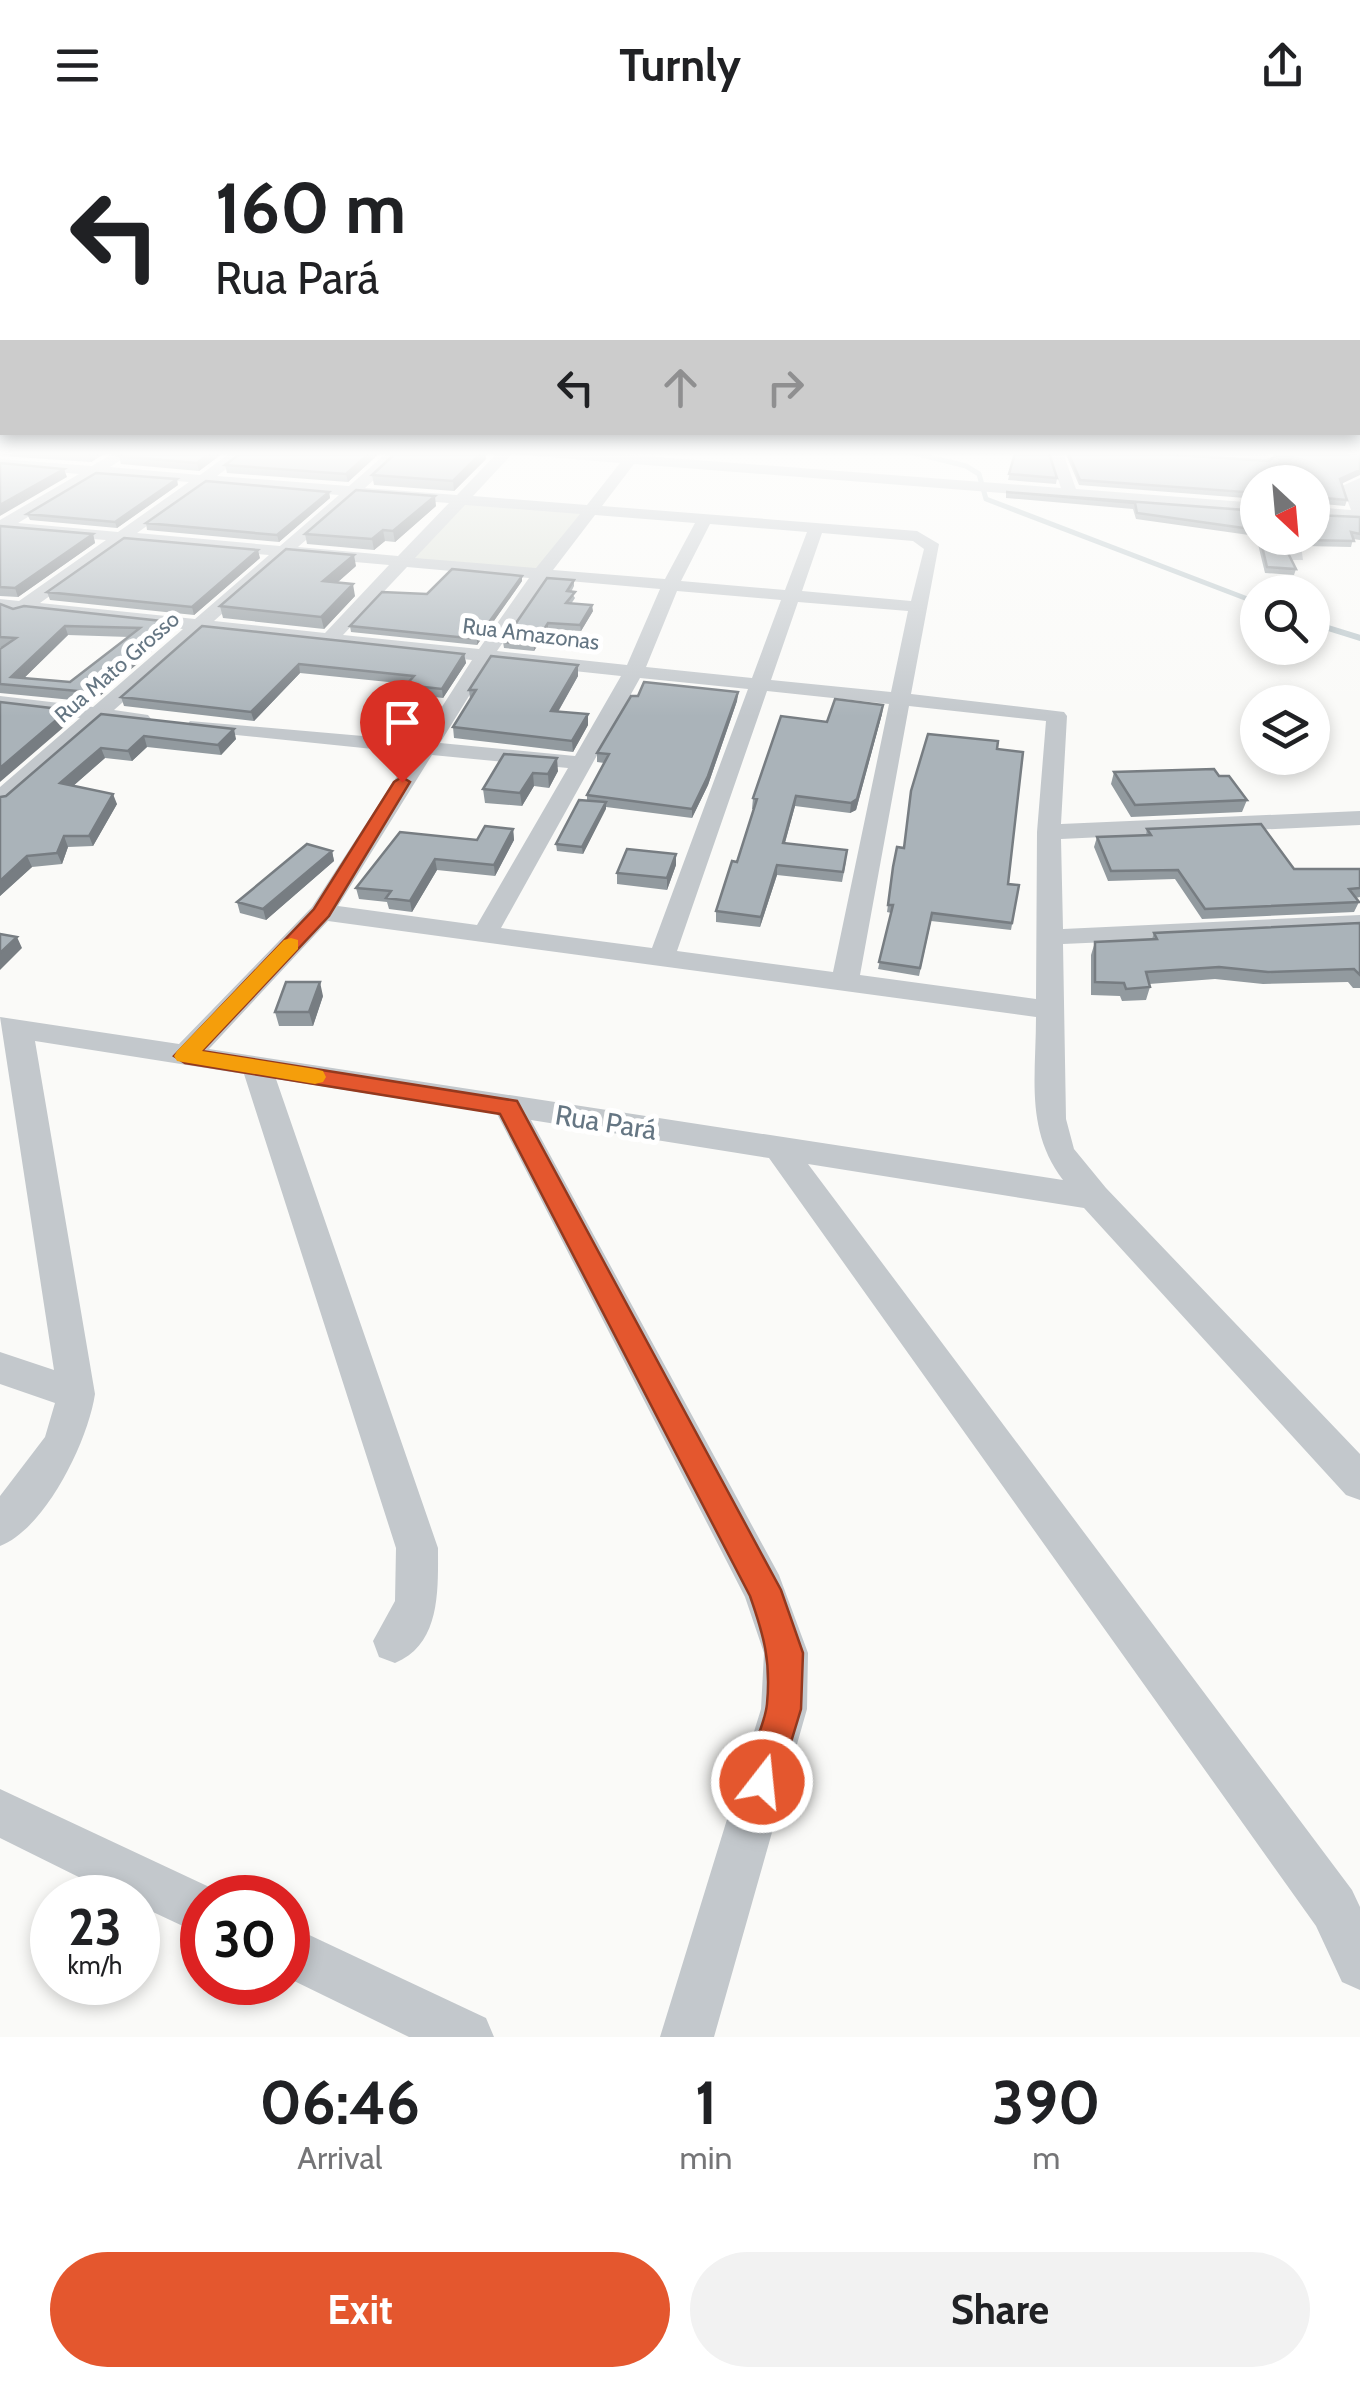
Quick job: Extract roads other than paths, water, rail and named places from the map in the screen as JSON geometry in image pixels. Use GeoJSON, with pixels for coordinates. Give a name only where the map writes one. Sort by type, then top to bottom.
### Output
{"type":"FeatureCollection","features":[{"type":"Feature","properties":{"kind":"street"},"geometry":{"type":"LineString","coordinates":[[0,622],[118,539]]}},
{"type":"Feature","properties":{"kind":"street"},"geometry":{"type":"LineString","coordinates":[[156,539],[669,588],[918,607]]}},
{"type":"Feature","properties":{"kind":"street","name":"Rua Mato Grosso"},"geometry":{"type":"LineString","coordinates":[[0,799],[294,539]]}},
{"type":"Feature","properties":{"kind":"street"},"geometry":{"type":"LineString","coordinates":[[330,637],[422,539]]}},
{"type":"Feature","properties":{"kind":"street"},"geometry":{"type":"LineString","coordinates":[[185,1056],[322,912],[485,654],[568,539]]}},
{"type":"Feature","properties":{"kind":"street"},"geometry":{"type":"LineString","coordinates":[[485,934],[634,672],[669,588],[695,539]]}},
{"type":"Feature","properties":{"kind":"street"},"geometry":{"type":"LineString","coordinates":[[662,956],[812,539]]}},
{"type":"Feature","properties":{"kind":"street"},"geometry":{"type":"LineString","coordinates":[[845,981],[918,607],[934,547],[922,539]]}},
{"type":"Feature","properties":{"kind":"street","name":"Rua Amazonas"},"geometry":{"type":"LineString","coordinates":[[0,604],[1057,716],[1049,832]]}},
{"type":"Feature","properties":{"kind":"street"},"geometry":{"type":"LineString","coordinates":[[0,702],[422,750],[582,762]]}},
{"type":"Feature","properties":{"kind":"street"},"geometry":{"type":"LineString","coordinates":[[1360,818],[1049,832],[1051,1119],[1059,1152],[1094,1197],[1360,1482]]}},
{"type":"Feature","properties":{"kind":"street"},"geometry":{"type":"LineString","coordinates":[[322,912],[1053,1010]]}},
{"type":"Feature","properties":{"kind":"street"},"geometry":{"type":"LineString","coordinates":[[1052,937],[1360,923]]}},
{"type":"Feature","properties":{"kind":"street"},"geometry":{"type":"LineString","coordinates":[[0,1527],[50,1467],[74,1423],[76,1394],[10,1028]]}},
{"type":"Feature","properties":{"kind":"street","name":"Rua Pará"},"geometry":{"type":"LineString","coordinates":[[10,1028],[1094,1197]]}},
{"type":"Feature","properties":{"kind":"street"},"geometry":{"type":"LineString","coordinates":[[257,1068],[418,1548],[417,1606],[394,1641]]}},
{"type":"Feature","properties":{"kind":"street"},"geometry":{"type":"LineString","coordinates":[[508,1107],[764,1590],[786,1653],[784,1709],[688,2037]]}},
{"type":"Feature","properties":{"kind":"street"},"geometry":{"type":"LineString","coordinates":[[779,1148],[1334,1908],[1360,1964]]}},
{"type":"Feature","properties":{"kind":"street"},"geometry":{"type":"LineString","coordinates":[[0,1368],[76,1394]]}},
{"type":"Feature","properties":{"kind":"street"},"geometry":{"type":"LineString","coordinates":[[0,1813],[180,1899]]}},
{"type":"Feature","properties":{"kind":"street"},"geometry":{"type":"LineString","coordinates":[[310,1962],[467,2037]]}},
{"type":"Feature","properties":{"kind":"waterway"},"geometry":{"type":"LineString","coordinates":[[1091,539],[1240,596]]}},
{"type":"Feature","properties":{"kind":"waterway"},"geometry":{"type":"LineString","coordinates":[[1330,629],[1360,638]]}}]}
